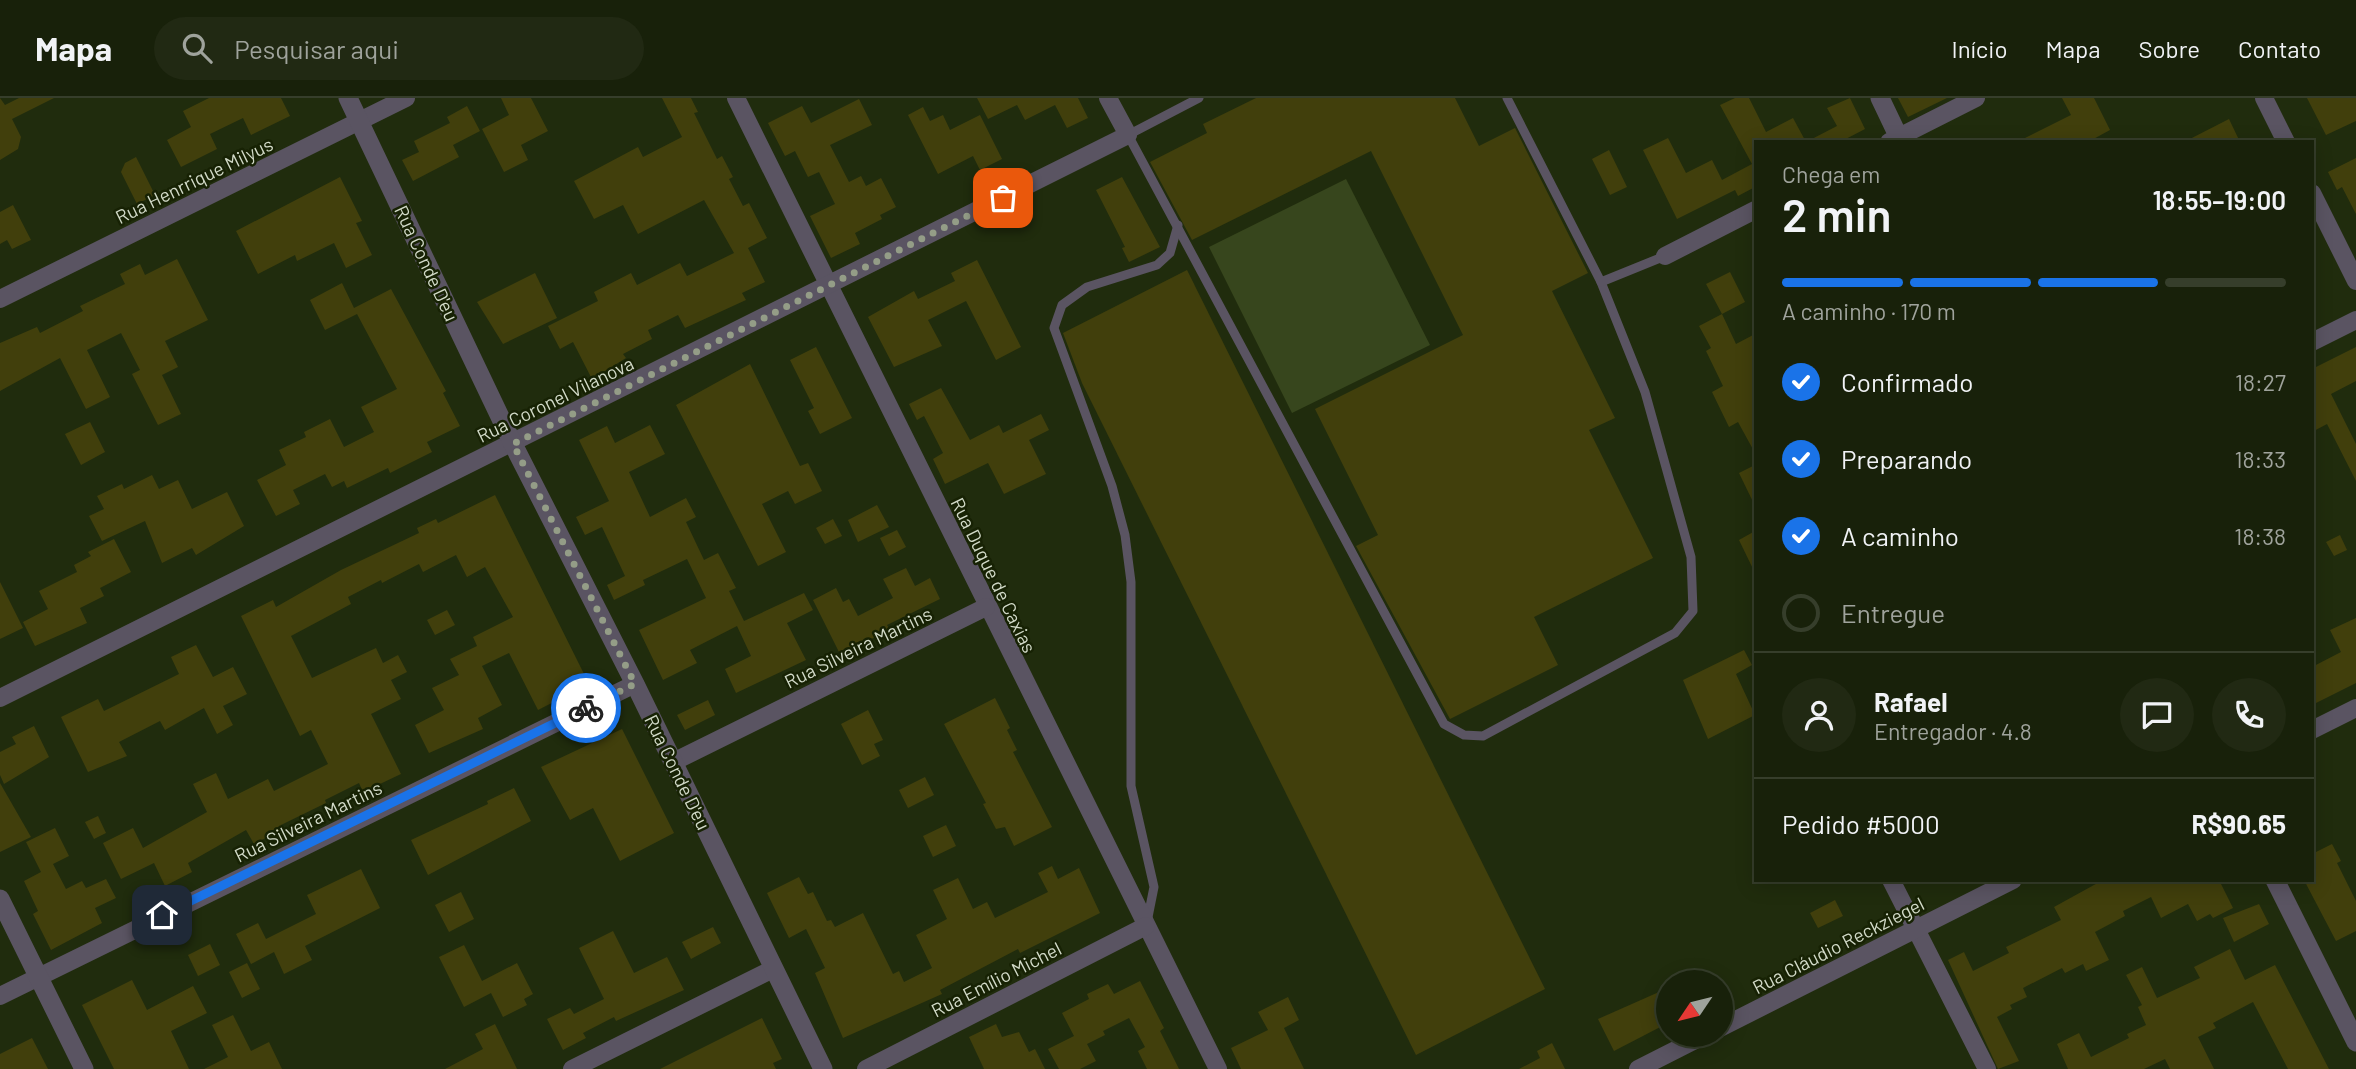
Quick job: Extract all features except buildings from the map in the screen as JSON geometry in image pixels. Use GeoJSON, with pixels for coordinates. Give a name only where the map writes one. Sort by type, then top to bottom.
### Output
{"type":"FeatureCollection","features":[{"type":"Feature","properties":{"kind":"street","name":"Rua Conde D'eu"},"geometry":{"type":"LineString","coordinates":[[348,98],[513,444],[635,684],[823,1069]]}},
{"type":"Feature","properties":{"kind":"street","name":"Rua Henrrique Milyus"},"geometry":{"type":"LineString","coordinates":[[0,299],[406,98]]}},
{"type":"Feature","properties":{"kind":"street","name":"Rua Duque de Caxias"},"geometry":{"type":"LineString","coordinates":[[736,98],[986,607],[1218,1069]]}},
{"type":"Feature","properties":{"kind":"street"},"geometry":{"type":"LineString","coordinates":[[1108,98],[1128,135]]}},
{"type":"Feature","properties":{"kind":"street"},"geometry":{"type":"LineString","coordinates":[[1880,98],[1896,140],[1976,98]]}},
{"type":"Feature","properties":{"kind":"street"},"geometry":{"type":"LineString","coordinates":[[2264,98],[2285,140]]}},
{"type":"Feature","properties":{"kind":"street","name":"Rua Coronel Vilanova"},"geometry":{"type":"LineString","coordinates":[[0,698],[830,287],[1128,135]]}},
{"type":"Feature","properties":{"kind":"street"},"geometry":{"type":"LineString","coordinates":[[2314,197],[2356,281]]}},
{"type":"Feature","properties":{"kind":"street"},"geometry":{"type":"LineString","coordinates":[[1665,256],[1754,211]]}},
{"type":"Feature","properties":{"kind":"street"},"geometry":{"type":"LineString","coordinates":[[2314,341],[2356,320]]}},
{"type":"Feature","properties":{"kind":"street","name":"Rua Silveira Martins"},"geometry":{"type":"LineString","coordinates":[[673,762],[986,607]]}},
{"type":"Feature","properties":{"kind":"street","name":"Rua Silveira Martins"},"geometry":{"type":"LineString","coordinates":[[0,996],[635,684]]}},
{"type":"Feature","properties":{"kind":"street"},"geometry":{"type":"LineString","coordinates":[[2314,729],[2356,708]]}},
{"type":"Feature","properties":{"kind":"street"},"geometry":{"type":"LineString","coordinates":[[1892,882],[1987,1069]]}},
{"type":"Feature","properties":{"kind":"street","name":"Rua Cláudio Reckziegel"},"geometry":{"type":"LineString","coordinates":[[1733,1021],[2009,882]]}},
{"type":"Feature","properties":{"kind":"street"},"geometry":{"type":"LineString","coordinates":[[2276,882],[2356,1042]]}},
{"type":"Feature","properties":{"kind":"street"},"geometry":{"type":"LineString","coordinates":[[0,899],[84,1069]]}},
{"type":"Feature","properties":{"kind":"street","name":"Rua Emílio Michel"},"geometry":{"type":"LineString","coordinates":[[866,1069],[1146,926]]}},
{"type":"Feature","properties":{"kind":"street"},"geometry":{"type":"LineString","coordinates":[[572,1069],[773,969]]}},
{"type":"Feature","properties":{"kind":"street"},"geometry":{"type":"LineString","coordinates":[[1639,1069],[1682,1047]]}},
{"type":"Feature","properties":{"kind":"lane"},"geometry":{"type":"LineString","coordinates":[[1199,98],[1128,135],[1444,724],[1464,735],[1483,736],[1675,633],[1693,611],[1691,557],[1645,392],[1601,282],[1507,98]]}},
{"type":"Feature","properties":{"kind":"lane"},"geometry":{"type":"LineString","coordinates":[[1146,926],[1154,887],[1131,786],[1131,582],[1125,536],[1112,486],[1054,328],[1062,304],[1087,287],[1157,265],[1170,253],[1178,225]]}},
{"type":"Feature","properties":{"kind":"lane"},"geometry":{"type":"LineString","coordinates":[[1601,282],[1665,256]]}},
{"type":"Feature","properties":{"kind":"green space"},"geometry":{"type":"Polygon","coordinates":[[[1346,179],[1430,345],[1292,413],[1209,247],[1346,179]]]}},
{"type":"Feature","properties":{"kind":"way so far"},"geometry":{"type":"LineString","coordinates":[[586,708],[635,684],[513,444],[1003,198]]}},
{"type":"Feature","properties":{"kind":"route"},"geometry":{"type":"LineString","coordinates":[[162,915],[586,708]]}}]}
